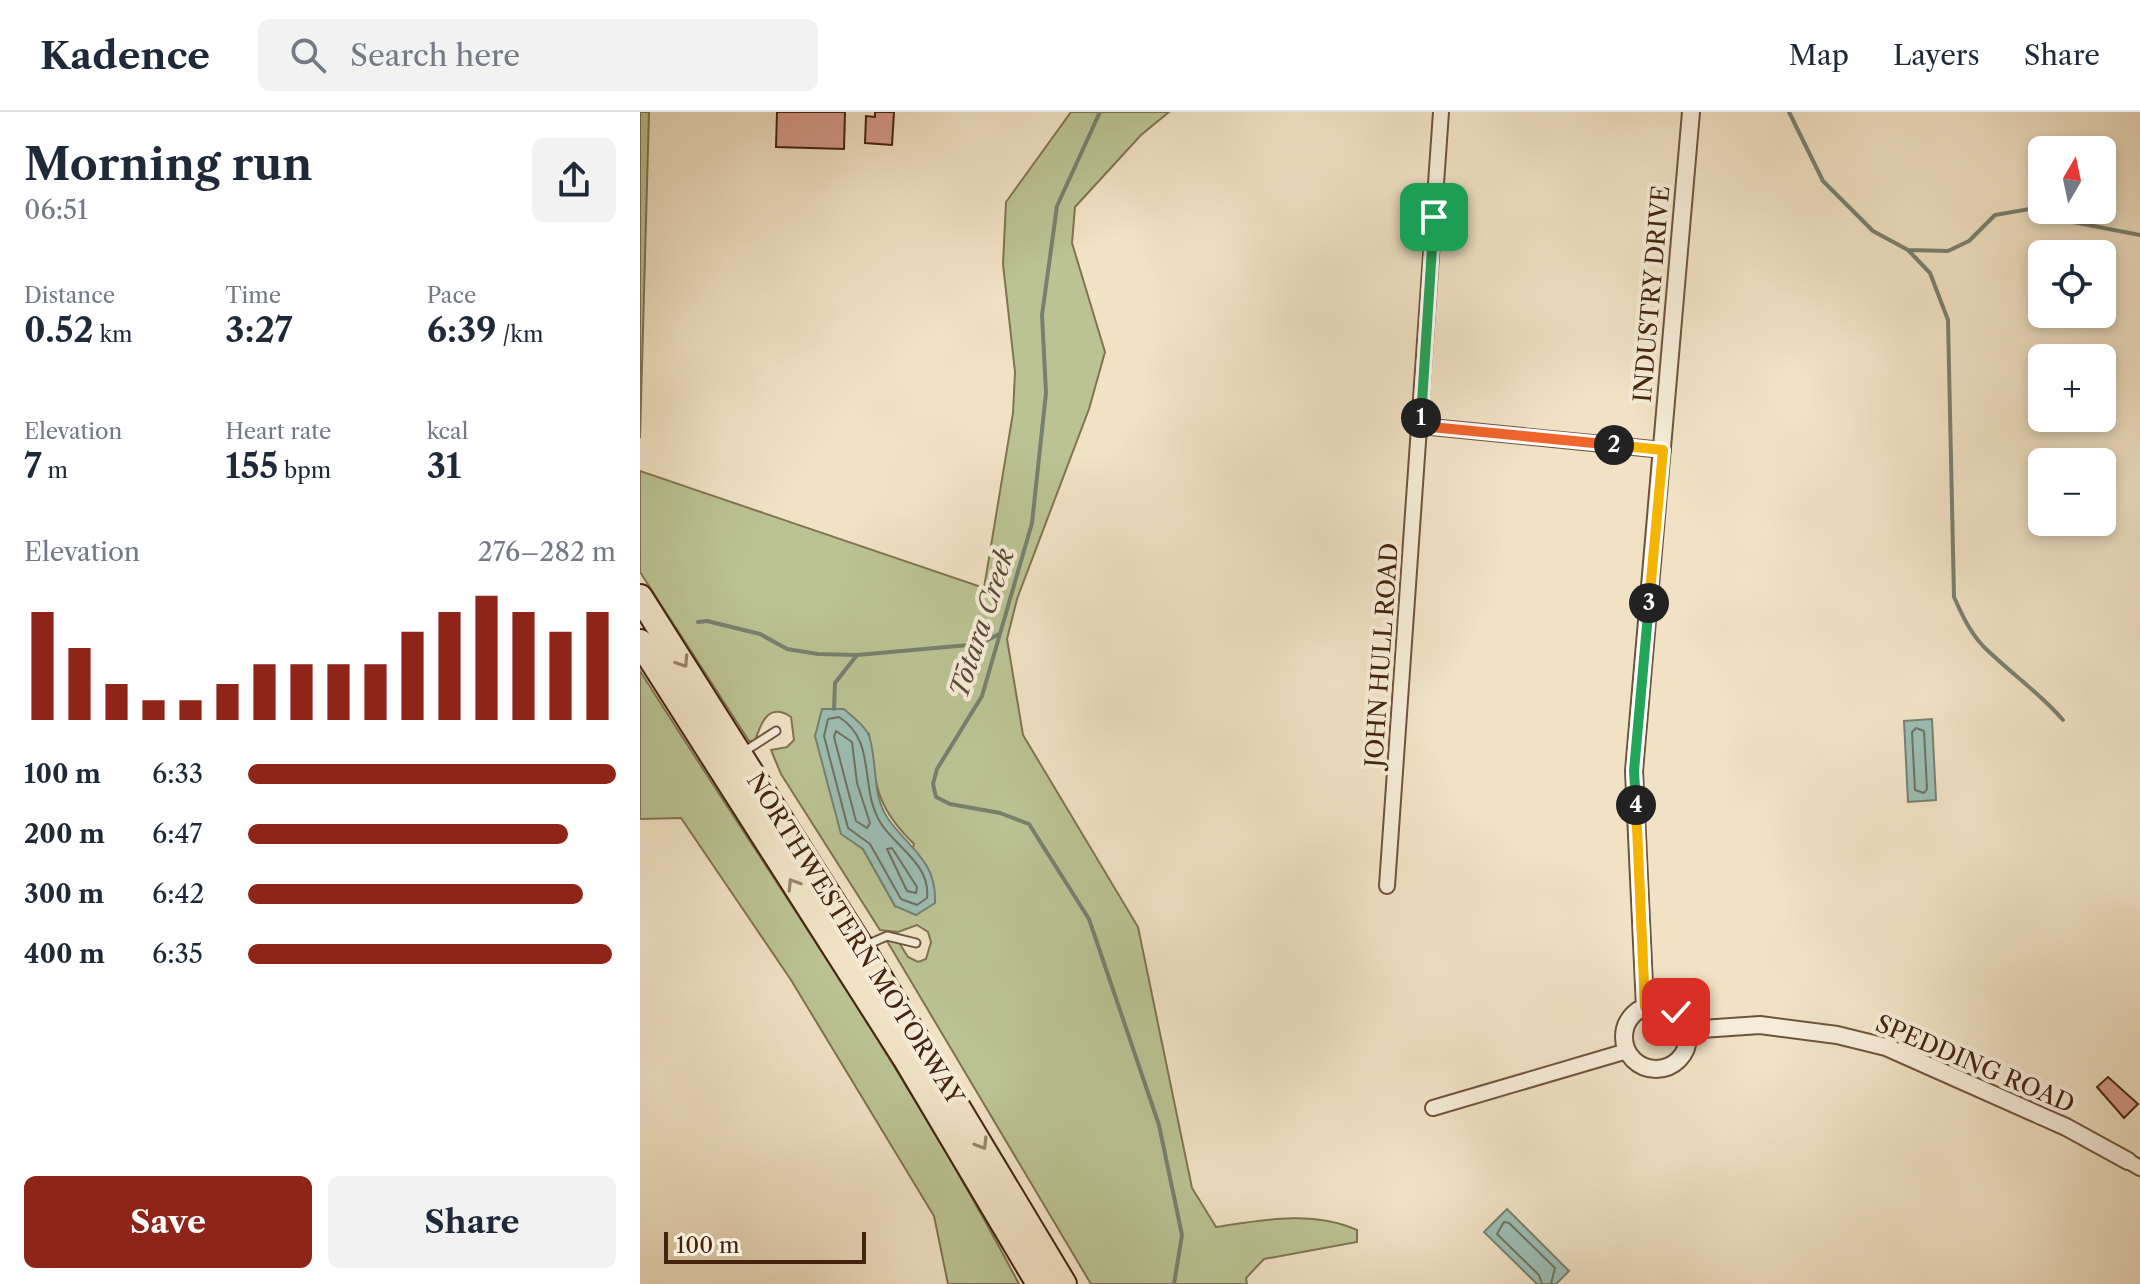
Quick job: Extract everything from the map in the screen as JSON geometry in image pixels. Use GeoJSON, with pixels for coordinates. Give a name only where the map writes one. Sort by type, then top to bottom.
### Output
{"type":"FeatureCollection","features":[{"type":"Feature","properties":{"kind":"highway","name":"NORTHWESTERN MOTORWAY"},"geometry":{"type":"LineString","coordinates":[[640,597],[862,948],[1064,1284]]}},
{"type":"Feature","properties":{"kind":"highway","name":"NORTHWESTERN MOTORWAY"},"geometry":{"type":"LineString","coordinates":[[640,642],[905,1058],[1039,1284]]}},
{"type":"Feature","properties":{"kind":"street","name":"JOHN HULL ROAD"},"geometry":{"type":"LineString","coordinates":[[1387,886],[1441,112]]}},
{"type":"Feature","properties":{"kind":"street","name":"INDUSTRY DRIVE"},"geometry":{"type":"LineString","coordinates":[[1645,1007],[1634,771],[1691,112]]}},
{"type":"Feature","properties":{"kind":"street"},"geometry":{"type":"LineString","coordinates":[[1421,426],[1663,450]]}},
{"type":"Feature","properties":{"kind":"street"},"geometry":{"type":"LineString","coordinates":[[1645,1007],[1667,1007],[1676,1012],[1687,1030],[1685,1051],[1671,1066],[1661,1069],[1641,1066],[1627,1051],[1624,1030],[1628,1020],[1645,1007]]}},
{"type":"Feature","properties":{"kind":"street","name":"SPEDDING ROAD"},"geometry":{"type":"LineString","coordinates":[[1687,1030],[1760,1025],[1837,1035],[1886,1047],[2066,1127],[2134,1165]]}},
{"type":"Feature","properties":{"kind":"street"},"geometry":{"type":"LineString","coordinates":[[1433,1108],[1627,1051]]}},
{"type":"Feature","properties":{"kind":"lane"},"geometry":{"type":"LineString","coordinates":[[740,754],[776,731]]}},
{"type":"Feature","properties":{"kind":"lane"},"geometry":{"type":"LineString","coordinates":[[862,948],[879,936],[901,937],[916,943]]}},
{"type":"Feature","properties":{"kind":"green space"},"geometry":{"type":"Polygon","coordinates":[[[640,112],[649,112],[640,438],[640,112]]]}},
{"type":"Feature","properties":{"kind":"green space"},"geometry":{"type":"Polygon","coordinates":[[[1071,112],[1169,112],[1141,135],[1075,207],[1072,243],[1105,352],[1089,409],[1017,599],[1007,639],[1023,735],[1138,927],[1192,1188],[1216,1227],[1305,1218],[1357,1230],[1357,1242],[1264,1259],[1246,1278],[1247,1284],[1091,1284],[887,941],[898,941],[908,957],[918,962],[926,959],[931,942],[928,932],[917,925],[898,932],[880,930],[781,774],[771,750],[787,747],[794,740],[791,717],[772,713],[763,721],[755,741],[749,741],[640,572],[640,471],[984,588],[1013,413],[1015,372],[1003,264],[1006,202],[1071,112]],[[869,733],[841,833],[863,849],[895,906],[914,844],[884,806],[876,781],[869,733]]]}},
{"type":"Feature","properties":{"kind":"green space"},"geometry":{"type":"Polygon","coordinates":[[[640,671],[884,1050],[1019,1284],[948,1284],[934,1216],[791,980],[681,818],[640,819],[640,671]]]}},
{"type":"Feature","properties":{"kind":"water"},"geometry":{"type":"Polygon","coordinates":[[[822,709],[844,709],[867,732],[883,811],[921,857],[932,877],[935,903],[916,915],[895,906],[863,849],[841,834],[815,736],[822,709]]]}},
{"type":"Feature","properties":{"kind":"water"},"geometry":{"type":"Polygon","coordinates":[[[1932,719],[1936,800],[1908,802],[1904,721],[1932,719]]]}},
{"type":"Feature","properties":{"kind":"water"},"geometry":{"type":"Polygon","coordinates":[[[1507,1209],[1569,1271],[1556,1284],[1537,1284],[1484,1232],[1507,1209]]]}},
{"type":"Feature","properties":{"kind":"building"},"geometry":{"type":"Polygon","coordinates":[[[777,112],[845,112],[844,149],[776,147],[777,112]]]}},
{"type":"Feature","properties":{"kind":"building"},"geometry":{"type":"Polygon","coordinates":[[[875,112],[894,112],[892,145],[865,143],[866,116],[875,117],[875,112]]]}},
{"type":"Feature","properties":{"kind":"building"},"geometry":{"type":"Polygon","coordinates":[[[2108,1077],[2138,1104],[2124,1118],[2097,1087],[2108,1077]]]}},
{"type":"Feature","properties":{"kind":"waterway","name":"Tōtara Creek"},"geometry":{"type":"LineString","coordinates":[[1100,112],[1057,206],[1042,315],[1046,393],[1032,523],[982,696],[937,769],[933,784],[936,797],[950,804],[1000,813],[1029,824],[1089,919],[1159,1125],[1182,1235],[1174,1284]]}},
{"type":"Feature","properties":{"kind":"waterway"},"geometry":{"type":"LineString","coordinates":[[1789,112],[1823,181],[1873,231],[1908,250],[1948,251],[1969,241],[1995,215],[2035,208],[2073,222],[2140,235]]}},
{"type":"Feature","properties":{"kind":"waterway"},"geometry":{"type":"LineString","coordinates":[[1908,250],[1930,273],[1948,320],[1954,597],[1970,629],[1983,646],[2063,720]]}},
{"type":"Feature","properties":{"kind":"waterway"},"geometry":{"type":"LineString","coordinates":[[698,622],[707,621],[760,634],[787,649],[818,654],[857,655],[980,644],[999,634]]}},
{"type":"Feature","properties":{"kind":"waterway"},"geometry":{"type":"LineString","coordinates":[[834,709],[835,683],[857,655]]}},
{"type":"Feature","properties":{"kind":"route"},"geometry":{"type":"LineString","coordinates":[[1434,217],[1421,426],[1663,450],[1634,771],[1645,1007],[1656,1005],[1676,1012]]}}]}
